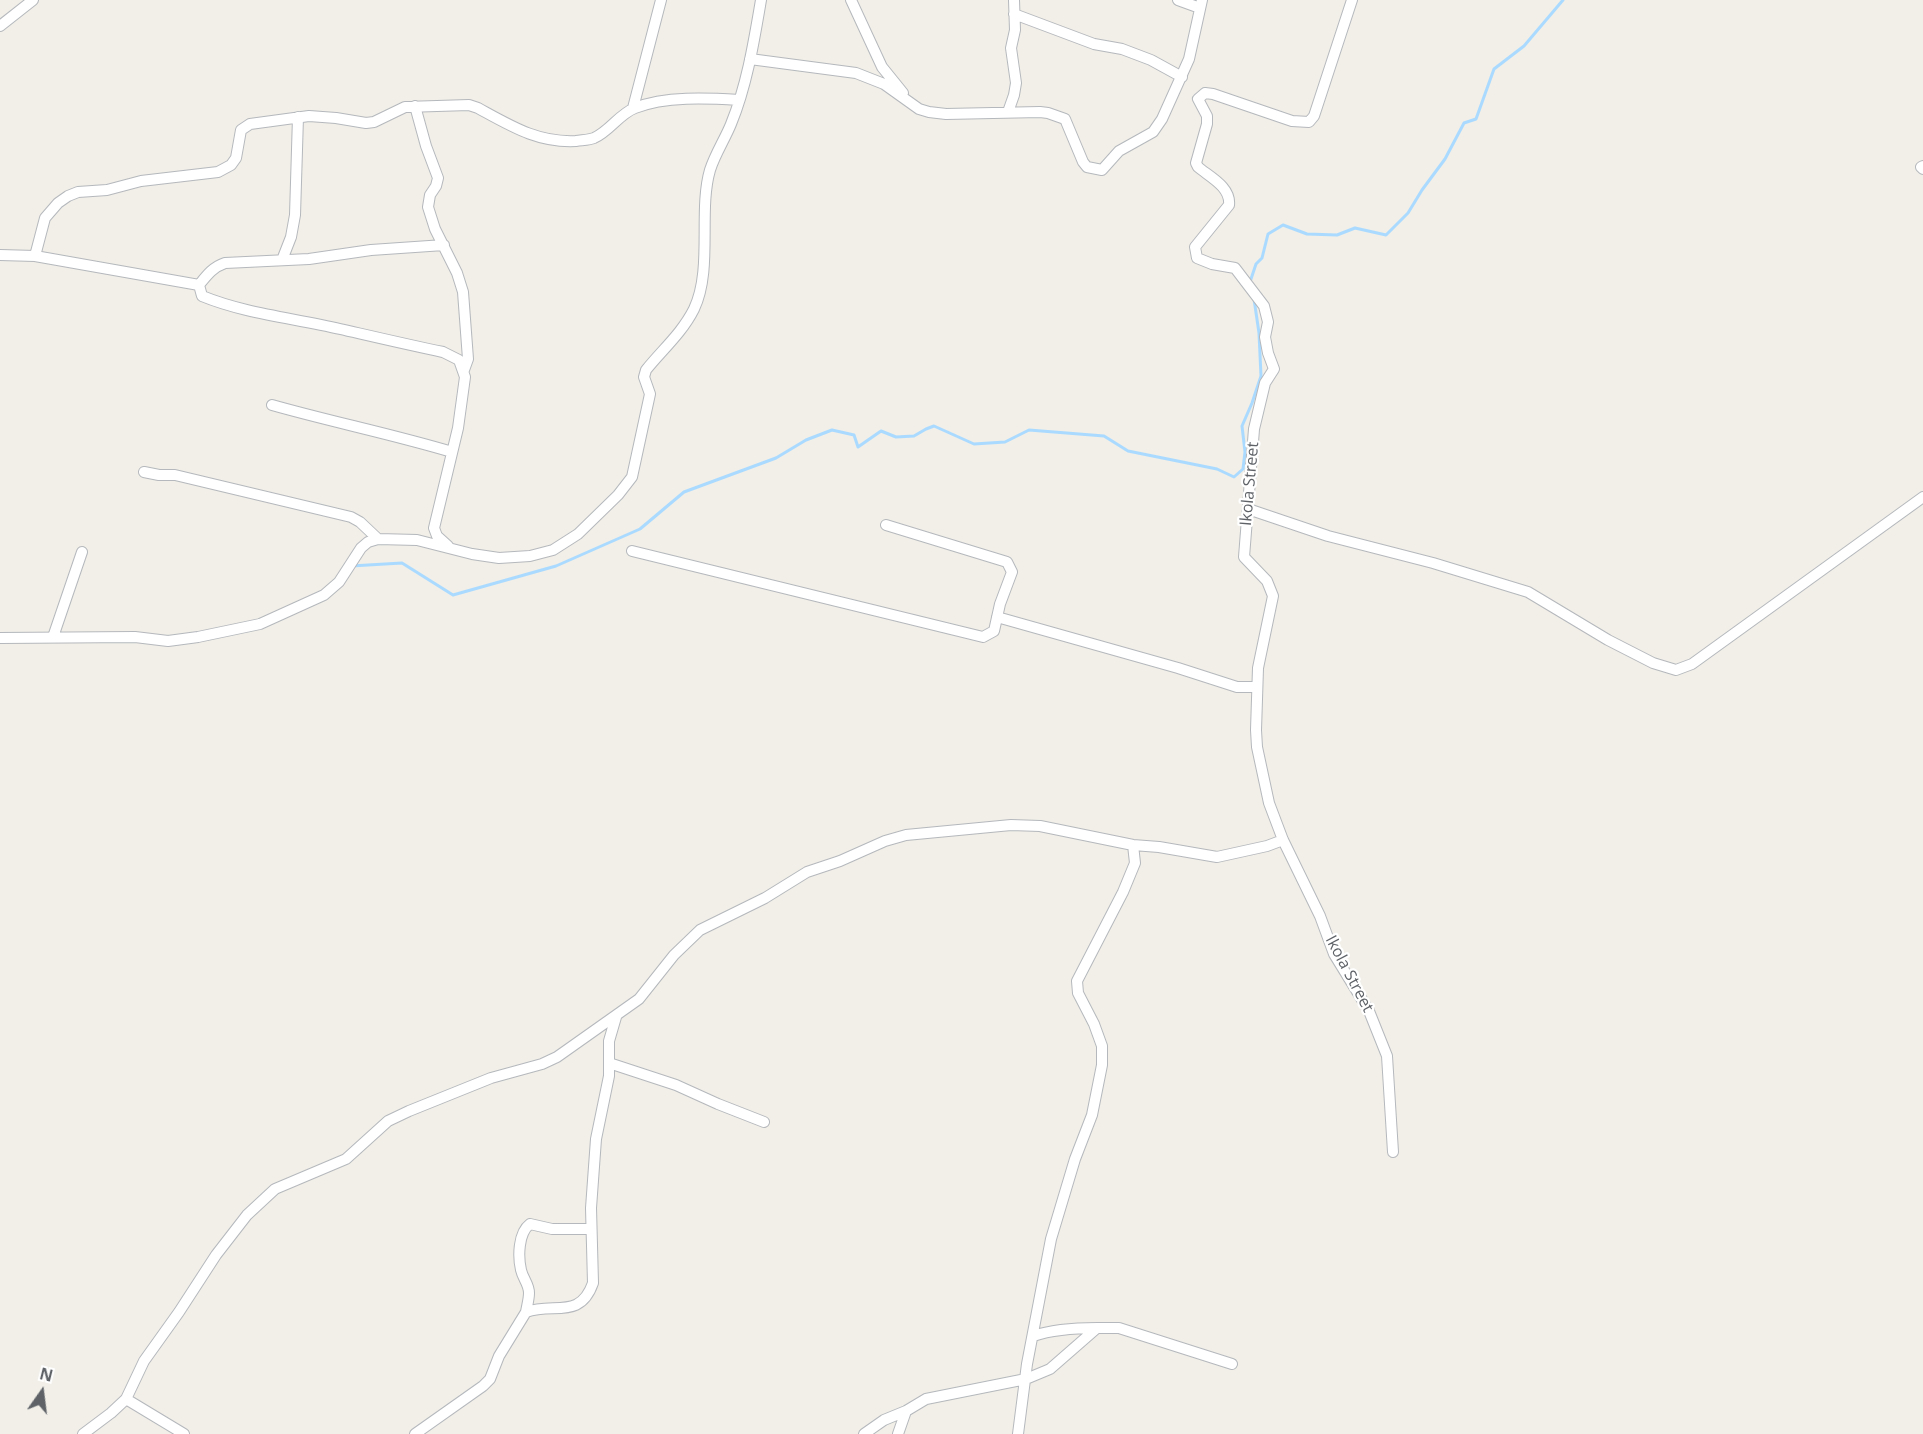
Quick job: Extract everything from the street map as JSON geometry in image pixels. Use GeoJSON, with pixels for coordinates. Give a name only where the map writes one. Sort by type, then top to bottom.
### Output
{"type":"FeatureCollection","features":[{"type":"Feature","properties":{"kind":"street"},"geometry":{"type":"LineString","coordinates":[[0,26],[33,0]]}},
{"type":"Feature","properties":{"kind":"street"},"geometry":{"type":"LineString","coordinates":[[633,108],[661,0]]}},
{"type":"Feature","properties":{"kind":"street"},"geometry":{"type":"LineString","coordinates":[[0,638],[135,637],[168,641],[198,638],[260,624],[324,595],[339,582],[361,549],[368,542],[378,538],[417,540],[472,554],[500,558],[530,556],[553,550],[578,534],[618,495],[632,477],[650,394],[644,376],[646,370],[677,335],[694,309],[701,281],[707,192],[711,169],[739,100],[750,59],[761,0]]}},
{"type":"Feature","properties":{"kind":"street"},"geometry":{"type":"LineString","coordinates":[[851,0],[882,67],[909,101]]}},
{"type":"Feature","properties":{"kind":"street"},"geometry":{"type":"LineString","coordinates":[[1008,112],[1016,83],[1011,48],[1015,30],[1014,0]]}},
{"type":"Feature","properties":{"kind":"street"},"geometry":{"type":"LineString","coordinates":[[750,59],[856,73],[884,84],[919,109],[946,114],[1048,113],[1065,119],[1087,167],[1102,170],[1119,151],[1153,132],[1162,119],[1182,77],[1189,59],[1201,4],[1178,0]]}},
{"type":"Feature","properties":{"kind":"street","name":"Ikola Street"},"geometry":{"type":"LineString","coordinates":[[1352,0],[1314,116],[1310,122],[1292,121],[1213,94],[1205,93],[1198,99],[1207,116],[1207,124],[1196,163],[1221,185],[1230,199],[1229,205],[1196,247],[1197,258],[1212,264],[1235,268],[1264,306],[1268,322],[1265,337],[1274,369],[1265,383],[1254,429],[1244,557],[1267,581],[1273,596],[1258,668],[1257,747],[1269,803],[1283,840],[1320,916],[1334,954],[1369,1011],[1387,1056],[1393,1152]]}},
{"type":"Feature","properties":{"kind":"street"},"geometry":{"type":"LineString","coordinates":[[1014,14],[1094,44],[1122,49],[1151,60],[1182,77]]}},
{"type":"Feature","properties":{"kind":"street"},"geometry":{"type":"LineString","coordinates":[[35,256],[45,218],[58,203],[68,196],[78,192],[107,190],[141,181],[218,172],[231,165],[236,158],[241,130],[250,124],[298,117],[336,118],[366,123],[374,122],[405,107],[469,105],[536,137],[555,141],[593,139],[633,108],[678,99],[739,100]]}},
{"type":"Feature","properties":{"kind":"street"},"geometry":{"type":"LineString","coordinates":[[415,106],[426,146],[437,173],[437,182],[430,195],[428,207],[435,229],[463,292],[468,359],[464,370]]}},
{"type":"Feature","properties":{"kind":"street"},"geometry":{"type":"LineString","coordinates":[[282,260],[291,237],[295,215],[298,117]]}},
{"type":"Feature","properties":{"kind":"street"},"geometry":{"type":"LineString","coordinates":[[199,285],[209,271],[225,263],[309,259],[402,247],[444,245]]}},
{"type":"Feature","properties":{"kind":"street"},"geometry":{"type":"LineString","coordinates":[[0,255],[35,256],[199,285]]}},
{"type":"Feature","properties":{"kind":"street"},"geometry":{"type":"LineString","coordinates":[[199,285],[202,296],[215,301],[270,316],[340,328],[443,352],[459,360],[465,377],[452,452],[434,528],[437,536],[451,548]]}},
{"type":"Feature","properties":{"kind":"street"},"geometry":{"type":"LineString","coordinates":[[272,405],[452,452]]}},
{"type":"Feature","properties":{"kind":"street"},"geometry":{"type":"LineString","coordinates":[[144,472],[176,475],[351,517],[378,538]]}},
{"type":"Feature","properties":{"kind":"street"},"geometry":{"type":"LineString","coordinates":[[1248,509],[1328,536],[1433,563],[1528,592],[1608,640],[1653,663],[1676,670],[1692,664],[1923,497]]}},
{"type":"Feature","properties":{"kind":"street"},"geometry":{"type":"LineString","coordinates":[[632,551],[983,636],[994,631],[1012,572],[1007,562],[886,525]]}},
{"type":"Feature","properties":{"kind":"street"},"geometry":{"type":"LineString","coordinates":[[53,637],[82,552]]}},
{"type":"Feature","properties":{"kind":"street"},"geometry":{"type":"LineString","coordinates":[[997,617],[1179,668],[1237,687],[1257,687]]}},
{"type":"Feature","properties":{"kind":"street"},"geometry":{"type":"LineString","coordinates":[[83,1434],[126,1399],[144,1361],[216,1255],[247,1215],[275,1189],[346,1159],[388,1121],[409,1111],[491,1078],[542,1064],[557,1057],[639,999],[674,955],[700,930],[765,898],[807,872],[906,835],[1011,825],[1040,826],[1133,845],[1217,857],[1267,846],[1283,840]]}},
{"type":"Feature","properties":{"kind":"street"},"geometry":{"type":"LineString","coordinates":[[1018,1434],[1051,1239],[1075,1158],[1092,1115],[1102,1065],[1102,1046],[1078,993],[1077,981],[1123,892],[1135,863],[1133,845]]}},
{"type":"Feature","properties":{"kind":"street"},"geometry":{"type":"LineString","coordinates":[[526,1312],[546,1307],[567,1309],[578,1305],[589,1293],[593,1283],[591,1208],[596,1139],[609,1076],[609,1041],[616,1017]]}},
{"type":"Feature","properties":{"kind":"street"},"geometry":{"type":"LineString","coordinates":[[609,1063],[676,1085],[764,1122]]}},
{"type":"Feature","properties":{"kind":"street"},"geometry":{"type":"LineString","coordinates":[[415,1434],[483,1386],[490,1378],[526,1312],[530,1295],[528,1284],[521,1271],[520,1259],[525,1228],[530,1224],[552,1229],[591,1229]]}},
{"type":"Feature","properties":{"kind":"street"},"geometry":{"type":"LineString","coordinates":[[1033,1336],[1069,1328],[1119,1328],[1232,1364]]}},
{"type":"Feature","properties":{"kind":"street"},"geometry":{"type":"LineString","coordinates":[[864,1434],[884,1420],[906,1411],[926,1398],[1026,1379],[1050,1369],[1097,1328]]}},
{"type":"Feature","properties":{"kind":"street"},"geometry":{"type":"LineString","coordinates":[[126,1399],[183,1434]]}},
{"type":"Feature","properties":{"kind":"street"},"geometry":{"type":"LineString","coordinates":[[898,1434],[906,1411]]}},
{"type":"Feature","properties":{"kind":"waterway"},"geometry":{"type":"LineString","coordinates":[[1250,282],[1256,264],[1262,258],[1268,234],[1283,225],[1307,234],[1337,235],[1355,228],[1386,235],[1408,213],[1445,159],[1464,123],[1476,119],[1494,69],[1524,46],[1563,0]]}},
{"type":"Feature","properties":{"kind":"waterway"},"geometry":{"type":"LineString","coordinates":[[351,566],[402,563],[453,595],[556,566],[640,529],[684,492],[776,458],[806,440],[832,430],[854,435],[858,447],[881,431],[896,437],[914,436],[934,426],[974,444],[1005,442],[1029,430],[1104,436],[1128,451],[1217,469],[1234,477],[1243,469],[1245,452],[1242,426],[1261,376],[1259,333],[1254,299]]}}]}
